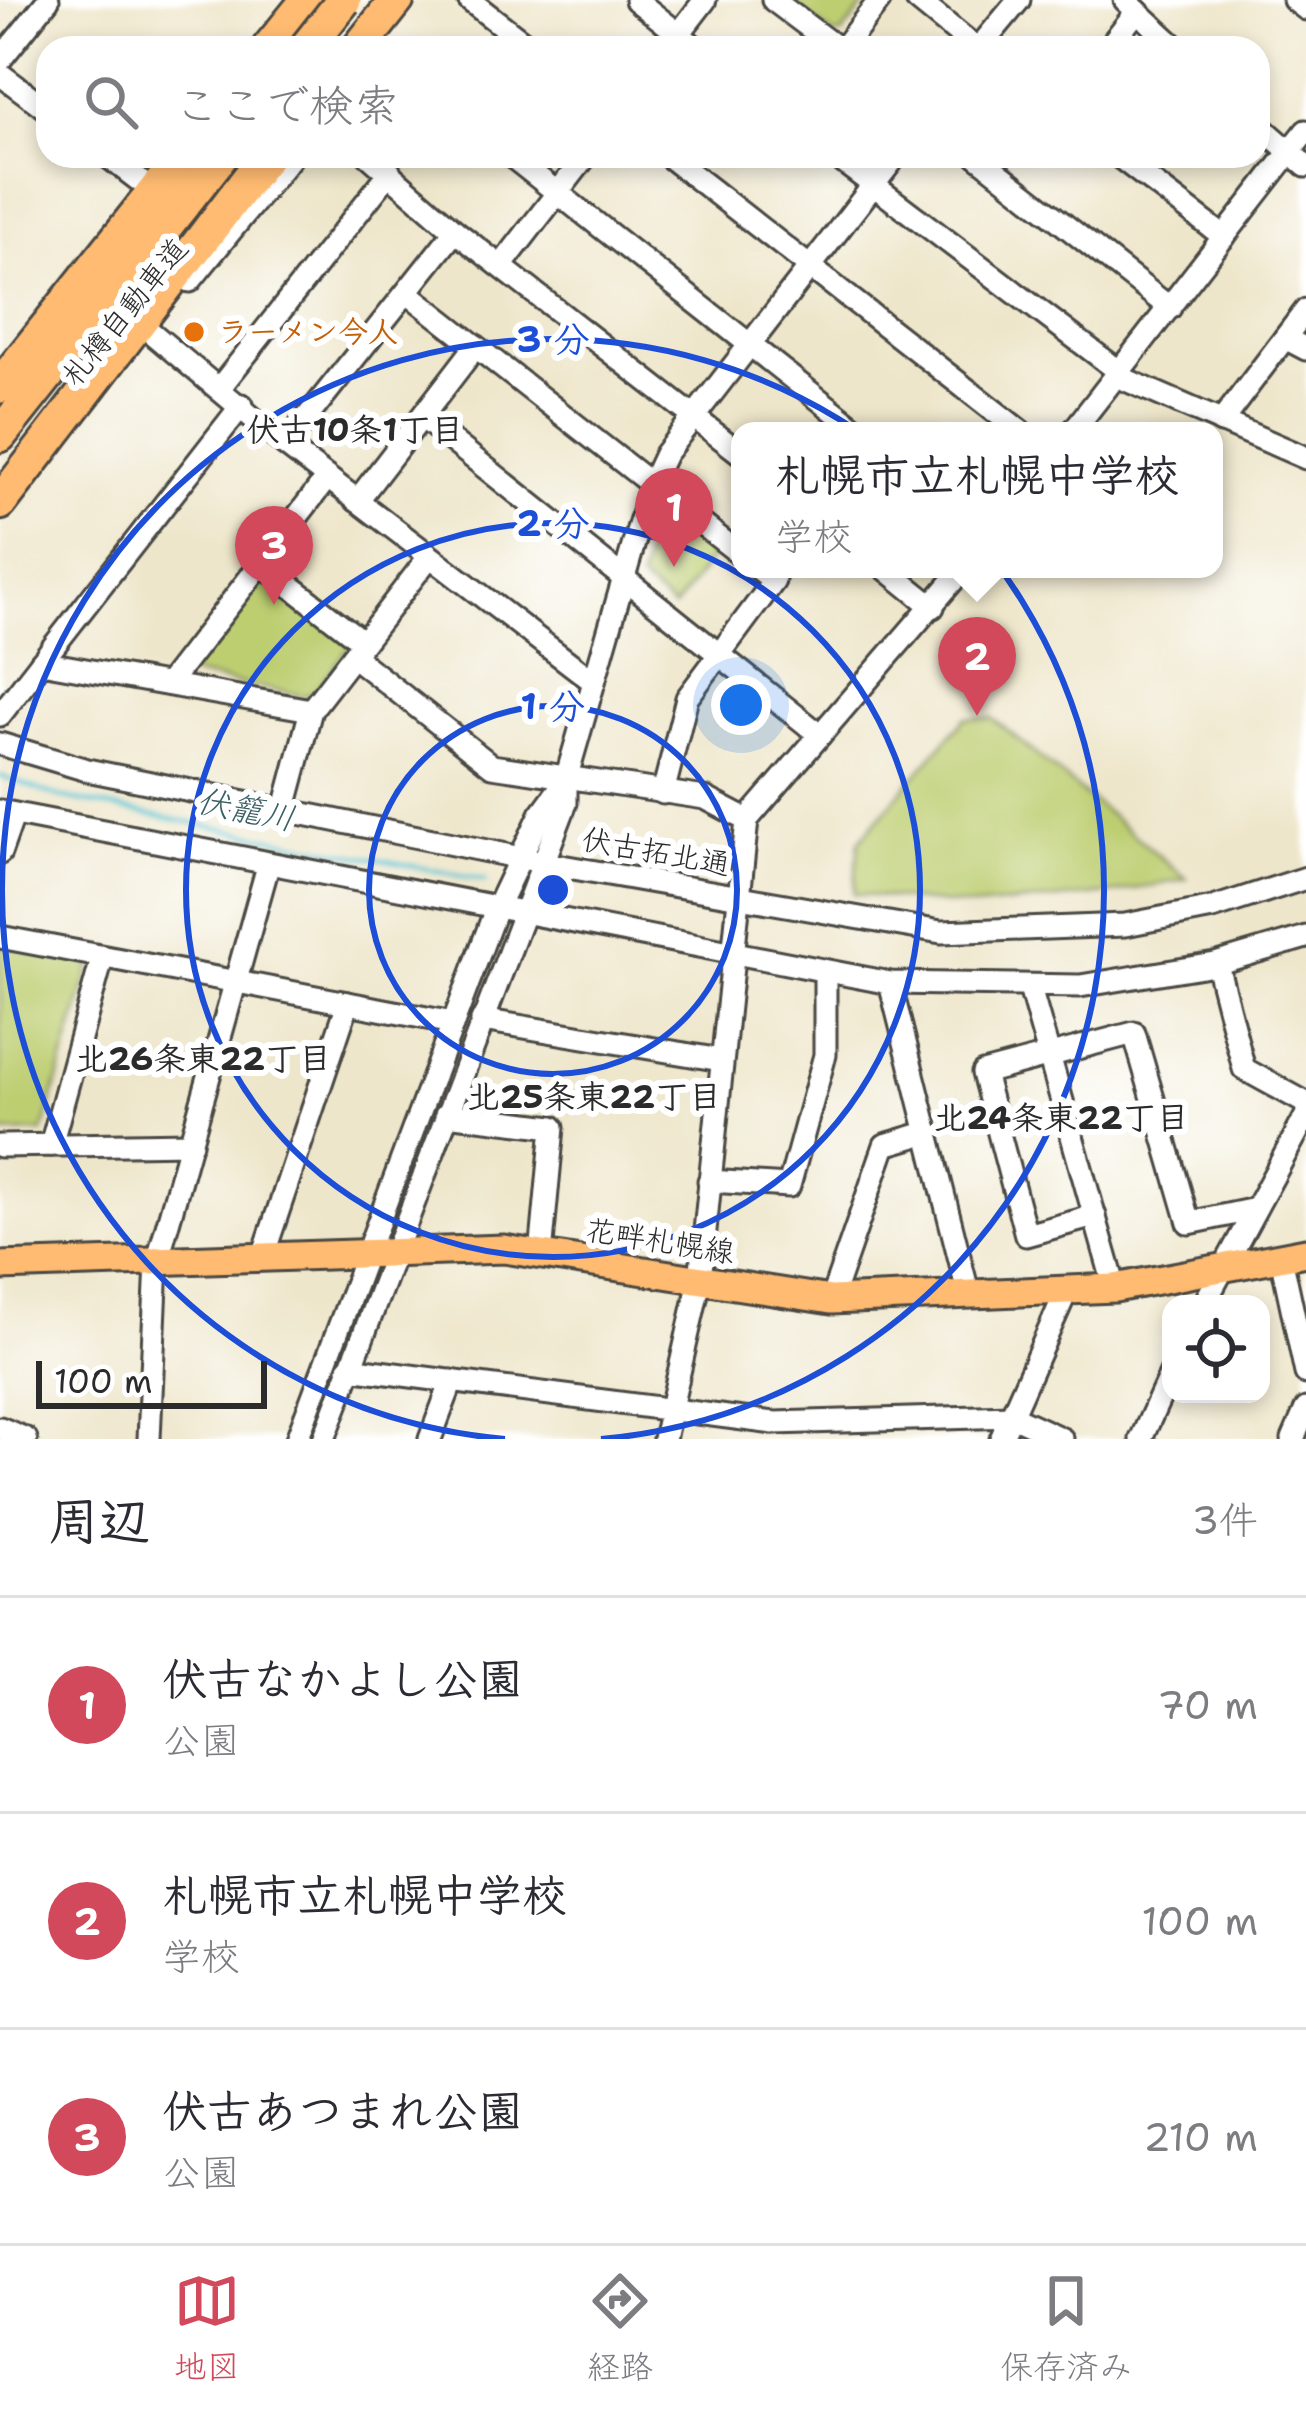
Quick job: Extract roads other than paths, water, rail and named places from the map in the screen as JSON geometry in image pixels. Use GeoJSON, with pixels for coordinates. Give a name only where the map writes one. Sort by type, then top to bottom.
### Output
{"type":"FeatureCollection","features":[{"type":"Feature","properties":{"kind":"highway"},"geometry":{"type":"LineString","coordinates":[[279,36],[308,0]]}},
{"type":"Feature","properties":{"kind":"highway"},"geometry":{"type":"LineString","coordinates":[[315,36],[344,0]]}},
{"type":"Feature","properties":{"kind":"highway"},"geometry":{"type":"LineString","coordinates":[[346,36],[378,0]]}},
{"type":"Feature","properties":{"kind":"highway"},"geometry":{"type":"LineString","coordinates":[[354,36],[378,0]]}},
{"type":"Feature","properties":{"kind":"highway"},"geometry":{"type":"LineString","coordinates":[[368,36],[397,0]]}},
{"type":"Feature","properties":{"kind":"highway"},"geometry":{"type":"LineString","coordinates":[[0,386],[13,362],[173,168]]}},
{"type":"Feature","properties":{"kind":"highway"},"geometry":{"type":"LineString","coordinates":[[0,404],[207,168]]}},
{"type":"Feature","properties":{"kind":"highway","name":"札樽自動車道"},"geometry":{"type":"LineString","coordinates":[[0,435],[209,168]]}},
{"type":"Feature","properties":{"kind":"highway"},"geometry":{"type":"LineString","coordinates":[[0,503],[143,322],[248,170]]}},
{"type":"Feature","properties":{"kind":"highway","name":"札樽自動車道"},"geometry":{"type":"LineString","coordinates":[[0,468],[248,170]]}},
{"type":"Feature","properties":{"kind":"main road","name":"花畔札幌線"},"geometry":{"type":"LineString","coordinates":[[0,1266],[504,1249],[830,1300],[1115,1288],[1294,1255]]}},
{"type":"Feature","properties":{"kind":"street"},"geometry":{"type":"LineString","coordinates":[[0,60],[48,0]]}},
{"type":"Feature","properties":{"kind":"street"},"geometry":{"type":"LineString","coordinates":[[264,36],[293,0]]}},
{"type":"Feature","properties":{"kind":"street"},"geometry":{"type":"LineString","coordinates":[[388,36],[416,0]]}},
{"type":"Feature","properties":{"kind":"street"},"geometry":{"type":"LineString","coordinates":[[469,0],[515,36]]}},
{"type":"Feature","properties":{"kind":"street"},"geometry":{"type":"LineString","coordinates":[[636,0],[673,36]]}},
{"type":"Feature","properties":{"kind":"street"},"geometry":{"type":"LineString","coordinates":[[685,36],[705,0]]}},
{"type":"Feature","properties":{"kind":"street"},"geometry":{"type":"LineString","coordinates":[[773,0],[823,36]]}},
{"type":"Feature","properties":{"kind":"street"},"geometry":{"type":"LineString","coordinates":[[850,36],[880,0]]}},
{"type":"Feature","properties":{"kind":"street"},"geometry":{"type":"LineString","coordinates":[[917,0],[962,36]]}},
{"type":"Feature","properties":{"kind":"street"},"geometry":{"type":"LineString","coordinates":[[988,36],[1019,0]]}},
{"type":"Feature","properties":{"kind":"street"},"geometry":{"type":"LineString","coordinates":[[1294,0],[1306,10]]}},
{"type":"Feature","properties":{"kind":"street"},"geometry":{"type":"LineString","coordinates":[[1114,36],[1131,5],[1164,36]]}},
{"type":"Feature","properties":{"kind":"street"},"geometry":{"type":"LineString","coordinates":[[0,74],[36,101]]}},
{"type":"Feature","properties":{"kind":"street"},"geometry":{"type":"LineString","coordinates":[[1080,422],[1224,238],[1298,159],[1306,131]]}},
{"type":"Feature","properties":{"kind":"street"},"geometry":{"type":"LineString","coordinates":[[1270,134],[1298,159]]}},
{"type":"Feature","properties":{"kind":"street"},"geometry":{"type":"LineString","coordinates":[[123,168],[145,184]]}},
{"type":"Feature","properties":{"kind":"street"},"geometry":{"type":"LineString","coordinates":[[13,362],[158,168]]}},
{"type":"Feature","properties":{"kind":"street"},"geometry":{"type":"LineString","coordinates":[[143,322],[161,316],[282,168]]}},
{"type":"Feature","properties":{"kind":"street"},"geometry":{"type":"LineString","coordinates":[[385,168],[455,231],[731,446]]}},
{"type":"Feature","properties":{"kind":"street"},"geometry":{"type":"LineString","coordinates":[[527,168],[848,422]]}},
{"type":"Feature","properties":{"kind":"street"},"geometry":{"type":"LineString","coordinates":[[501,266],[577,168]]}},
{"type":"Feature","properties":{"kind":"street"},"geometry":{"type":"LineString","coordinates":[[683,168],[1008,422]]}},
{"type":"Feature","properties":{"kind":"street"},"geometry":{"type":"LineString","coordinates":[[851,168],[1118,374],[1221,422],[1306,310]]}},
{"type":"Feature","properties":{"kind":"street"},"geometry":{"type":"LineString","coordinates":[[324,1439],[350,1368],[379,1256],[453,1023],[519,856],[566,779],[651,484],[694,416],[886,168]]}},
{"type":"Feature","properties":{"kind":"street"},"geometry":{"type":"LineString","coordinates":[[992,168],[1170,308]]}},
{"type":"Feature","properties":{"kind":"street"},"geometry":{"type":"LineString","coordinates":[[1134,168],[1224,238]]}},
{"type":"Feature","properties":{"kind":"street"},"geometry":{"type":"LineString","coordinates":[[221,386],[390,172]]}},
{"type":"Feature","properties":{"kind":"street"},"geometry":{"type":"LineString","coordinates":[[285,446],[455,231]]}},
{"type":"Feature","properties":{"kind":"street"},"geometry":{"type":"LineString","coordinates":[[409,294],[731,547]]}},
{"type":"Feature","properties":{"kind":"street"},"geometry":{"type":"LineString","coordinates":[[143,322],[285,446],[594,682]]}},
{"type":"Feature","properties":{"kind":"street"},"geometry":{"type":"LineString","coordinates":[[1285,338],[1306,350]]}},
{"type":"Feature","properties":{"kind":"street"},"geometry":{"type":"LineString","coordinates":[[357,501],[476,346]]}},
{"type":"Feature","properties":{"kind":"street"},"geometry":{"type":"LineString","coordinates":[[0,715],[242,405]]}},
{"type":"Feature","properties":{"kind":"street"},"geometry":{"type":"LineString","coordinates":[[422,417],[820,735]]}},
{"type":"Feature","properties":{"kind":"street"},"geometry":{"type":"LineString","coordinates":[[1223,423],[1306,458]]}},
{"type":"Feature","properties":{"kind":"street"},"geometry":{"type":"LineString","coordinates":[[168,684],[327,478]]}},
{"type":"Feature","properties":{"kind":"street"},"geometry":{"type":"LineString","coordinates":[[285,808],[311,710],[429,557]]}},
{"type":"Feature","properties":{"kind":"street"},"geometry":{"type":"LineString","coordinates":[[261,563],[492,766],[705,798],[747,820]]}},
{"type":"Feature","properties":{"kind":"street"},"geometry":{"type":"LineString","coordinates":[[663,793],[687,698],[774,581],[770,578]]}},
{"type":"Feature","properties":{"kind":"street"},"geometry":{"type":"LineString","coordinates":[[897,578],[933,607]]}},
{"type":"Feature","properties":{"kind":"street"},"geometry":{"type":"LineString","coordinates":[[664,1439],[700,1280],[747,820],[956,578]]}},
{"type":"Feature","properties":{"kind":"street"},"geometry":{"type":"LineString","coordinates":[[41,662],[311,710]]}},
{"type":"Feature","properties":{"kind":"street","name":"伏古拓北通"},"geometry":{"type":"LineString","coordinates":[[0,744],[87,770],[544,862],[941,932],[1054,932],[1213,908],[1306,878]]}},
{"type":"Feature","properties":{"kind":"street"},"geometry":{"type":"LineString","coordinates":[[298,1439],[446,1114],[566,803],[566,779]]}},
{"type":"Feature","properties":{"kind":"street"},"geometry":{"type":"LineString","coordinates":[[0,853],[7,813],[890,983],[1030,988],[1217,964],[1306,937]]}},
{"type":"Feature","properties":{"kind":"street"},"geometry":{"type":"LineString","coordinates":[[148,1439],[157,1262],[268,866]]}},
{"type":"Feature","properties":{"kind":"street"},"geometry":{"type":"LineString","coordinates":[[0,938],[453,1023]]}},
{"type":"Feature","properties":{"kind":"street"},"geometry":{"type":"LineString","coordinates":[[51,1145],[102,958]]}},
{"type":"Feature","properties":{"kind":"street"},"geometry":{"type":"LineString","coordinates":[[1217,964],[1244,1069],[1306,1103]]}},
{"type":"Feature","properties":{"kind":"street"},"geometry":{"type":"LineString","coordinates":[[710,1181],[789,1186],[825,1055],[825,971]]}},
{"type":"Feature","properties":{"kind":"street"},"geometry":{"type":"LineString","coordinates":[[890,983],[969,1296]]}},
{"type":"Feature","properties":{"kind":"street"},"geometry":{"type":"LineString","coordinates":[[1030,988],[1115,1288]]}},
{"type":"Feature","properties":{"kind":"street"},"geometry":{"type":"LineString","coordinates":[[262,1259],[348,1003]]}},
{"type":"Feature","properties":{"kind":"street"},"geometry":{"type":"LineString","coordinates":[[482,1020],[721,1060]]}},
{"type":"Feature","properties":{"kind":"street"},"geometry":{"type":"LineString","coordinates":[[1095,1216],[1026,1234],[982,1073],[1134,1033],[1189,1222],[1251,1210]]}},
{"type":"Feature","properties":{"kind":"street"},"geometry":{"type":"LineString","coordinates":[[446,1114],[553,1127],[541,1255]]}},
{"type":"Feature","properties":{"kind":"street"},"geometry":{"type":"LineString","coordinates":[[1208,1295],[1306,1116]]}},
{"type":"Feature","properties":{"kind":"street"},"geometry":{"type":"LineString","coordinates":[[830,1300],[885,1145],[928,1132]]}},
{"type":"Feature","properties":{"kind":"street"},"geometry":{"type":"LineString","coordinates":[[0,1146],[191,1143]]}},
{"type":"Feature","properties":{"kind":"street"},"geometry":{"type":"LineString","coordinates":[[1294,1255],[1306,1373]]}},
{"type":"Feature","properties":{"kind":"street"},"geometry":{"type":"LineString","coordinates":[[1001,1439],[1066,1292]]}},
{"type":"Feature","properties":{"kind":"street"},"geometry":{"type":"LineString","coordinates":[[350,1368],[672,1406],[773,1431],[892,1430],[1012,1416],[1061,1439]]}},
{"type":"Feature","properties":{"kind":"street"},"geometry":{"type":"LineString","coordinates":[[430,1439],[452,1382]]}},
{"type":"Feature","properties":{"kind":"street"},"geometry":{"type":"LineString","coordinates":[[1141,1439],[1162,1393]]}},
{"type":"Feature","properties":{"kind":"street"},"geometry":{"type":"LineString","coordinates":[[1293,1439],[1306,1408]]}},
{"type":"Feature","properties":{"kind":"street"},"geometry":{"type":"LineString","coordinates":[[0,1428],[26,1439]]}},
{"type":"Feature","properties":{"kind":"waterway","name":"伏籠川"},"geometry":{"type":"LineString","coordinates":[[0,776],[59,797],[485,880]]}},
{"type":"Feature","properties":{"kind":"place","name":"ラーメン今人"},"geometry":{"type":"Point","coordinates":[194,332]}},
{"type":"Feature","properties":{"kind":"place","name":"伏古なかよし公園"},"geometry":{"type":"Point","coordinates":[674,567]}},
{"type":"Feature","properties":{"kind":"place","name":"伏古あつまれ公園"},"geometry":{"type":"Point","coordinates":[274,605]}},
{"type":"Feature","properties":{"kind":"place","name":"札幌市立札幌中学校"},"geometry":{"type":"Point","coordinates":[977,716]}},
{"type":"Feature","properties":{"kind":"district","name":"伏古10条1丁目"},"geometry":{"type":"Point","coordinates":[355,429]}},
{"type":"Feature","properties":{"kind":"district","name":"北26条東22丁目"},"geometry":{"type":"Point","coordinates":[203,1058]}},
{"type":"Feature","properties":{"kind":"district","name":"北25条東22丁目"},"geometry":{"type":"Point","coordinates":[594,1096]}},
{"type":"Feature","properties":{"kind":"district","name":"北24条東22丁目"},"geometry":{"type":"Point","coordinates":[1061,1117]}}]}
